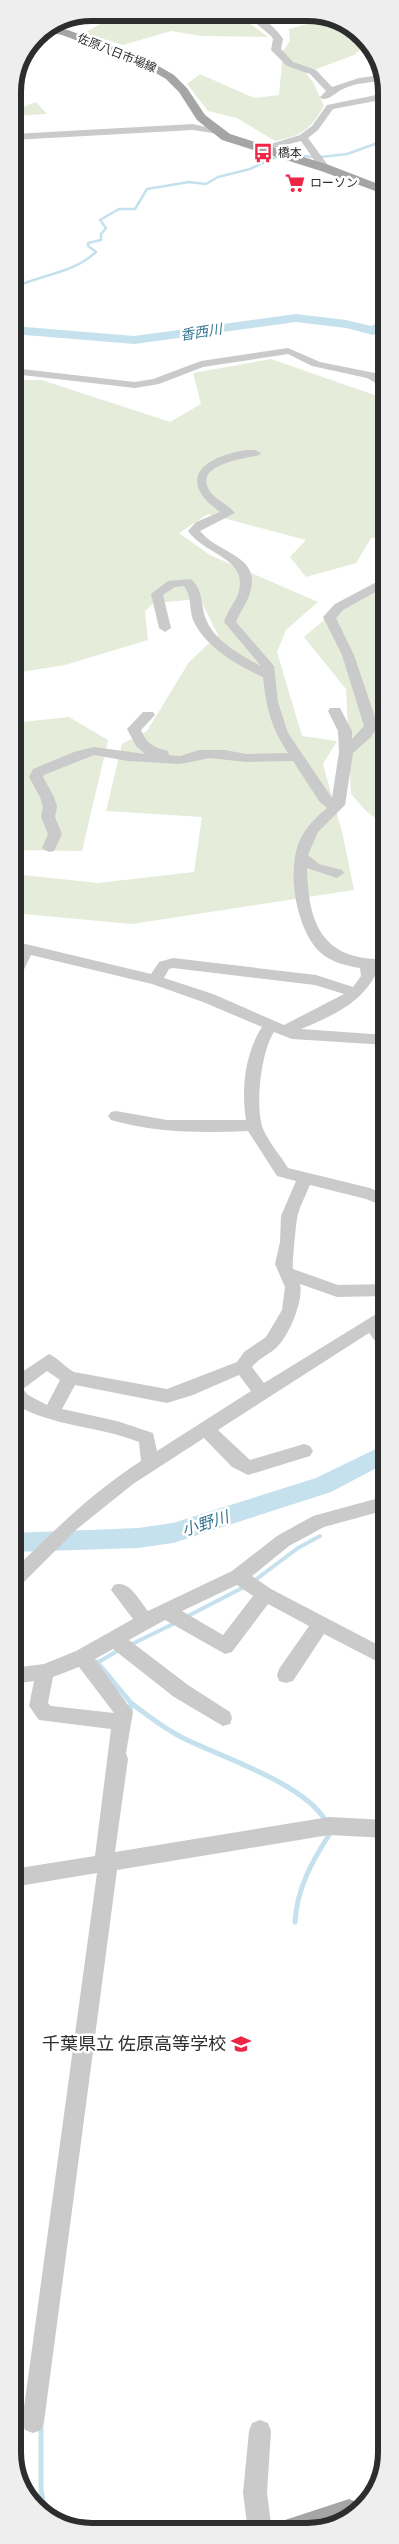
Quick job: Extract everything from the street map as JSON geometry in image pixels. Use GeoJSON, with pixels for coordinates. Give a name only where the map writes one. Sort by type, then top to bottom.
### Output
{"type":"FeatureCollection","features":[{"type":"Feature","properties":{"kind":"main road","name":"佐原八日市場線"},"geometry":{"type":"LineString","coordinates":[[57,31],[157,68],[183,90],[201,117],[226,137],[259,149],[325,168],[378,188]]}},
{"type":"Feature","properties":{"kind":"street"},"geometry":{"type":"LineString","coordinates":[[260,21],[276,34],[278,39],[276,50],[290,64],[313,72],[332,92]]}},
{"type":"Feature","properties":{"kind":"street"},"geometry":{"type":"LineString","coordinates":[[330,107],[324,96],[366,80],[376,79]]}},
{"type":"Feature","properties":{"kind":"street"},"geometry":{"type":"LineString","coordinates":[[259,149],[303,137],[315,128],[330,107],[378,97]]}},
{"type":"Feature","properties":{"kind":"street"},"geometry":{"type":"LineString","coordinates":[[21,137],[193,127],[218,131]]}},
{"type":"Feature","properties":{"kind":"street"},"geometry":{"type":"LineString","coordinates":[[303,137],[325,168]]}},
{"type":"Feature","properties":{"kind":"street"},"geometry":{"type":"LineString","coordinates":[[21,372],[135,385],[155,382],[201,364],[293,352],[316,364],[345,369],[378,378]]}},
{"type":"Feature","properties":{"kind":"street"},"geometry":{"type":"LineString","coordinates":[[254,453],[240,453],[222,459],[206,472],[202,480],[204,492],[229,513],[200,525],[194,531],[222,554],[238,562],[246,572],[247,583],[244,594],[230,622],[268,666],[277,722],[296,757],[324,798],[335,808]]}},
{"type":"Feature","properties":{"kind":"street"},"geometry":{"type":"LineString","coordinates":[[165,628],[157,594],[172,584],[187,582],[193,587],[201,622],[215,639],[239,659],[270,675]]}},
{"type":"Feature","properties":{"kind":"street"},"geometry":{"type":"LineString","coordinates":[[378,585],[339,607],[329,617],[348,655],[370,726],[367,734],[350,746],[346,752],[343,760],[340,800],[335,808],[315,826],[301,856],[300,879],[309,918],[319,943],[338,957],[367,966],[378,965]]}},
{"type":"Feature","properties":{"kind":"street"},"geometry":{"type":"LineString","coordinates":[[335,711],[344,731],[346,752]]}},
{"type":"Feature","properties":{"kind":"street"},"geometry":{"type":"LineString","coordinates":[[148,715],[134,729],[139,742],[148,751],[155,754],[210,754],[246,758],[296,757]]}},
{"type":"Feature","properties":{"kind":"street"},"geometry":{"type":"LineString","coordinates":[[49,848],[55,834],[48,817],[50,807],[47,797],[36,778],[38,772],[87,752],[180,760],[210,754]]}},
{"type":"Feature","properties":{"kind":"street"},"geometry":{"type":"LineString","coordinates":[[301,856],[314,867],[337,873]]}},
{"type":"Feature","properties":{"kind":"street"},"geometry":{"type":"LineString","coordinates":[[21,948],[155,980],[216,1001],[277,1028],[300,1035],[378,1040]]}},
{"type":"Feature","properties":{"kind":"street"},"geometry":{"type":"LineString","coordinates":[[155,980],[164,965],[173,962],[316,980],[356,993]]}},
{"type":"Feature","properties":{"kind":"street"},"geometry":{"type":"LineString","coordinates":[[367,966],[369,970],[367,981],[356,993],[334,1007],[277,1028],[259,1043],[254,1066],[254,1125],[284,1172],[378,1198]]}},
{"type":"Feature","properties":{"kind":"street"},"geometry":{"type":"LineString","coordinates":[[116,1116],[136,1122],[203,1127],[254,1125]]}},
{"type":"Feature","properties":{"kind":"street"},"geometry":{"type":"LineString","coordinates":[[21,1381],[49,1361],[56,1370],[70,1378],[167,1396],[182,1393],[224,1373],[243,1367],[250,1357],[272,1342],[290,1310],[293,1287],[289,1274],[283,1264],[288,1242],[288,1216],[305,1179]]}},
{"type":"Feature","properties":{"kind":"street"},"geometry":{"type":"LineString","coordinates":[[289,1274],[337,1291],[378,1290]]}},
{"type":"Feature","properties":{"kind":"street"},"geometry":{"type":"LineString","coordinates":[[21,1573],[71,1524],[150,1464],[378,1319]]}},
{"type":"Feature","properties":{"kind":"street"},"geometry":{"type":"LineString","coordinates":[[371,1323],[378,1332]]}},
{"type":"Feature","properties":{"kind":"street"},"geometry":{"type":"LineString","coordinates":[[243,1367],[262,1394]]}},
{"type":"Feature","properties":{"kind":"street"},"geometry":{"type":"LineString","coordinates":[[52,1412],[70,1378]]}},
{"type":"Feature","properties":{"kind":"street"},"geometry":{"type":"LineString","coordinates":[[21,1398],[52,1412],[134,1431],[147,1438],[150,1464]]}},
{"type":"Feature","properties":{"kind":"street"},"geometry":{"type":"LineString","coordinates":[[206,1429],[238,1462],[248,1468],[304,1451]]}},
{"type":"Feature","properties":{"kind":"street"},"geometry":{"type":"LineString","coordinates":[[166,1611],[225,1646],[251,1584],[283,1541],[319,1521],[378,1505]]}},
{"type":"Feature","properties":{"kind":"street"},"geometry":{"type":"LineString","coordinates":[[21,1675],[45,1672],[82,1657],[166,1611],[251,1584],[378,1654]]}},
{"type":"Feature","properties":{"kind":"street"},"geometry":{"type":"LineString","coordinates":[[120,1590],[145,1621]]}},
{"type":"Feature","properties":{"kind":"street"},"geometry":{"type":"LineString","coordinates":[[286,1675],[321,1623]]}},
{"type":"Feature","properties":{"kind":"street"},"geometry":{"type":"LineString","coordinates":[[115,1640],[181,1691],[223,1718]]}},
{"type":"Feature","properties":{"kind":"street"},"geometry":{"type":"LineString","coordinates":[[33,2422],[108,1862],[118,1759],[116,1753],[124,1712],[82,1657]]}},
{"type":"Feature","properties":{"kind":"street"},"geometry":{"type":"LineString","coordinates":[[45,1672],[38,1706],[46,1714],[122,1722]]}},
{"type":"Feature","properties":{"kind":"street"},"geometry":{"type":"LineString","coordinates":[[21,1877],[326,1826],[378,1829]]}},
{"type":"Feature","properties":{"kind":"street"},"geometry":{"type":"LineString","coordinates":[[259,2523],[254,2493],[260,2431]]}},
{"type":"Feature","properties":{"kind":"green space"},"geometry":{"type":"Polygon","coordinates":[[[106,21],[246,21],[268,37],[202,36],[171,31],[123,45],[84,33],[106,21]]]}},
{"type":"Feature","properties":{"kind":"green space"},"geometry":{"type":"Polygon","coordinates":[[[314,22],[325,24],[346,33],[362,48],[354,55],[306,73],[313,82],[324,106],[314,121],[299,134],[275,141],[237,118],[208,111],[187,84],[200,74],[254,98],[279,95],[283,51],[290,41],[289,29],[314,22]]]}},
{"type":"Feature","properties":{"kind":"green space"},"geometry":{"type":"Polygon","coordinates":[[[36,102],[47,114],[21,116],[21,108],[36,102]]]}},
{"type":"Feature","properties":{"kind":"green space"},"geometry":{"type":"Polygon","coordinates":[[[271,359],[378,396],[378,537],[371,538],[356,563],[306,577],[290,557],[306,540],[208,514],[179,533],[210,555],[318,602],[286,630],[277,652],[302,736],[337,741],[323,764],[343,836],[354,890],[132,924],[21,914],[21,875],[98,883],[194,872],[202,817],[106,811],[122,744],[147,731],[189,662],[218,635],[200,599],[154,603],[145,611],[148,640],[65,665],[21,672],[21,380],[42,380],[170,422],[201,404],[193,373],[271,359]]]}},
{"type":"Feature","properties":{"kind":"green space"},"geometry":{"type":"Polygon","coordinates":[[[378,590],[378,820],[366,811],[351,794],[346,689],[304,637],[355,594],[378,590]]]}},
{"type":"Feature","properties":{"kind":"green space"},"geometry":{"type":"Polygon","coordinates":[[[69,717],[108,740],[82,851],[21,850],[21,722],[69,717]]]}},
{"type":"Feature","properties":{"kind":"waterway"},"geometry":{"type":"LineString","coordinates":[[321,157],[347,154],[378,143]]}},
{"type":"Feature","properties":{"kind":"waterway"},"geometry":{"type":"LineString","coordinates":[[296,155],[313,157]]}},
{"type":"Feature","properties":{"kind":"waterway"},"geometry":{"type":"LineString","coordinates":[[21,284],[67,269],[87,259],[96,252],[88,246],[88,243],[101,240],[101,234],[106,228],[100,220],[119,209],[135,209],[147,189],[189,182],[206,184],[218,177],[250,169],[276,157]]}},
{"type":"Feature","properties":{"kind":"waterway","name":"香西川"},"geometry":{"type":"LineString","coordinates":[[21,331],[90,338],[134,340],[296,318],[346,324],[373,331],[378,328]]}},
{"type":"Feature","properties":{"kind":"waterway","name":"小野川"},"geometry":{"type":"LineString","coordinates":[[21,1543],[138,1538],[173,1533],[323,1485],[378,1457]]}},
{"type":"Feature","properties":{"kind":"waterway"},"geometry":{"type":"LineString","coordinates":[[254,1581],[298,1548],[320,1536]]}},
{"type":"Feature","properties":{"kind":"waterway"},"geometry":{"type":"LineString","coordinates":[[186,1617],[246,1586]]}},
{"type":"Feature","properties":{"kind":"waterway"},"geometry":{"type":"LineString","coordinates":[[130,1645],[175,1623]]}},
{"type":"Feature","properties":{"kind":"waterway"},"geometry":{"type":"LineString","coordinates":[[98,1663],[119,1650]]}},
{"type":"Feature","properties":{"kind":"waterway"},"geometry":{"type":"LineString","coordinates":[[98,1663],[131,1703]]}},
{"type":"Feature","properties":{"kind":"waterway"},"geometry":{"type":"LineString","coordinates":[[130,1713],[131,1703]]}},
{"type":"Feature","properties":{"kind":"waterway"},"geometry":{"type":"LineString","coordinates":[[131,1703],[178,1735],[282,1783],[315,1807],[326,1821]]}},
{"type":"Feature","properties":{"kind":"waterway"},"geometry":{"type":"LineString","coordinates":[[295,1922],[302,1887],[316,1856],[329,1835],[328,1830]]}},
{"type":"Feature","properties":{"kind":"waterway"},"geometry":{"type":"LineString","coordinates":[[41,2425],[41,2490],[43,2502]]}},
{"type":"Feature","properties":{"kind":"place","name":"橋本"},"geometry":{"type":"Point","coordinates":[263,153]}},
{"type":"Feature","properties":{"kind":"place","name":"ローソン"},"geometry":{"type":"Point","coordinates":[295,183]}},
{"type":"Feature","properties":{"kind":"place","name":"千葉県立 佐原高等学校"},"geometry":{"type":"Point","coordinates":[241,2044]}}]}
